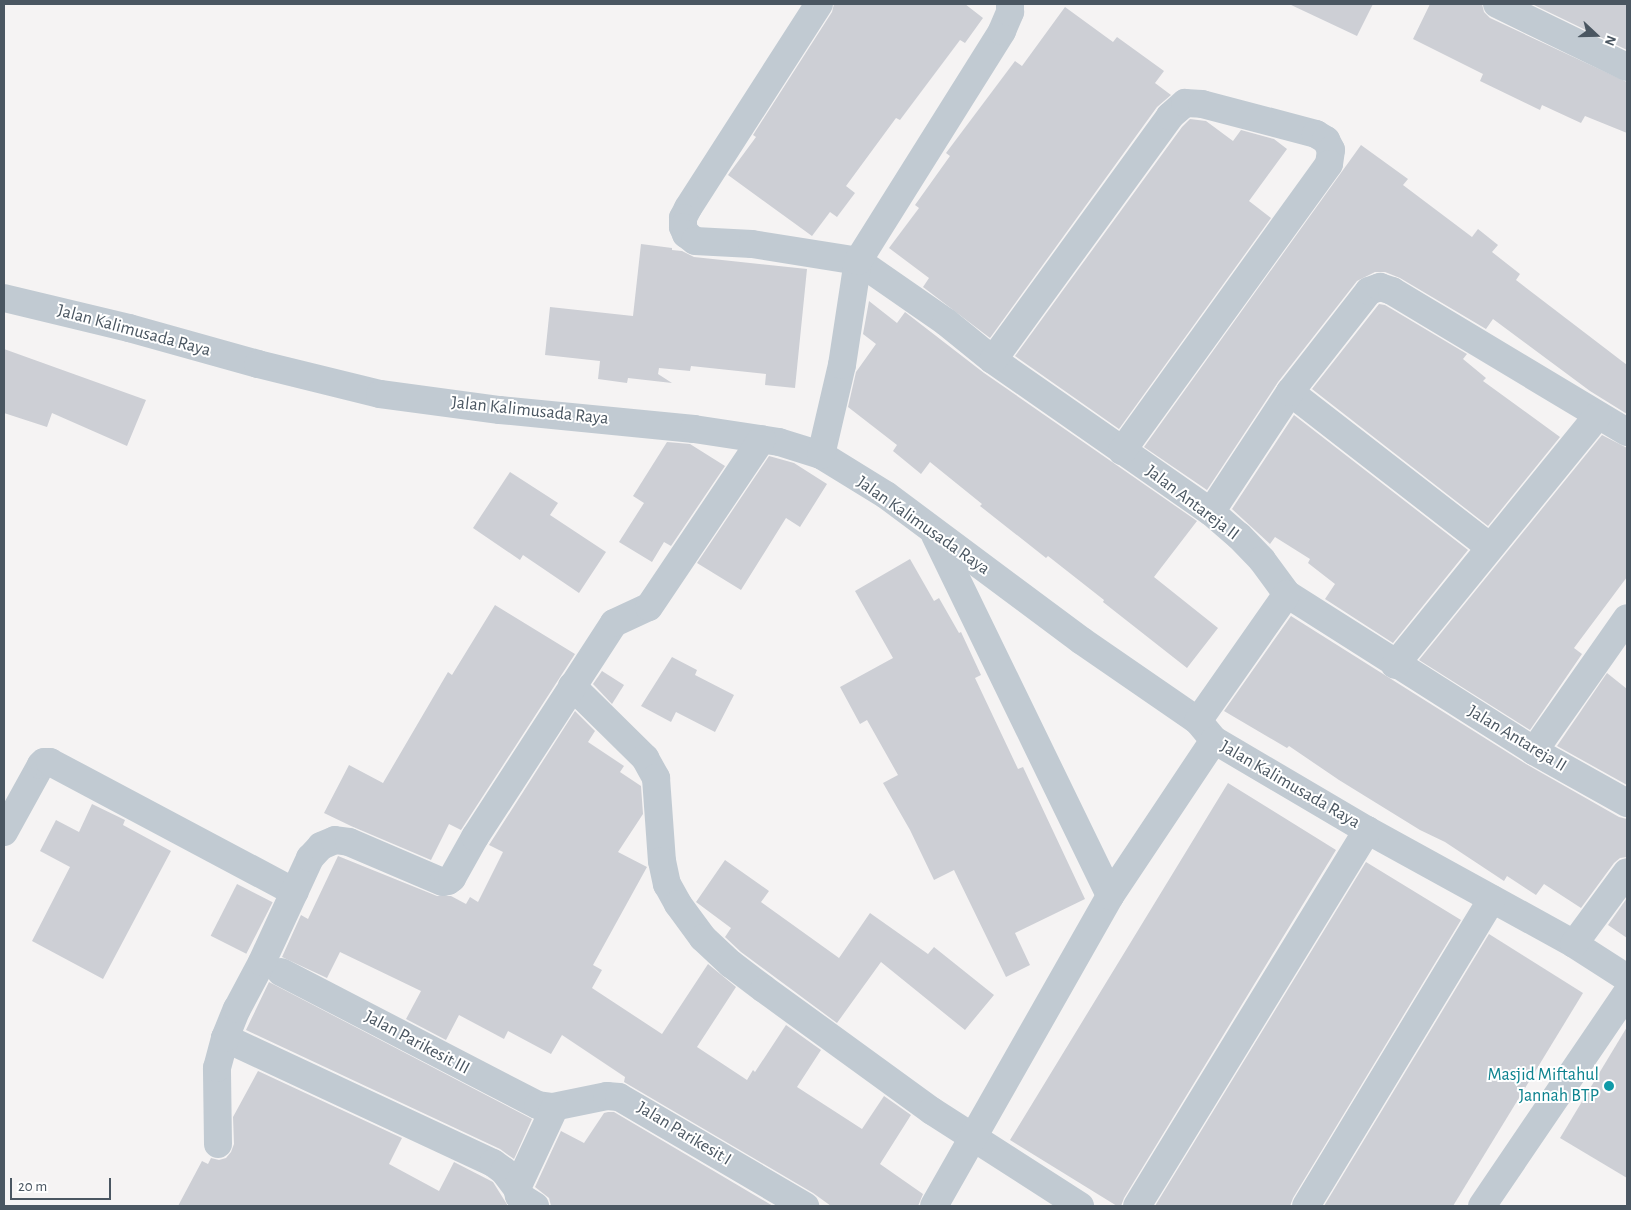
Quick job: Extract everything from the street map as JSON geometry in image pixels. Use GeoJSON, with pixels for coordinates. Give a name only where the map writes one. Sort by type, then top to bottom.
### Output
{"type":"FeatureCollection","features":[{"type":"Feature","properties":{"kind":"street"},"geometry":{"type":"LineString","coordinates":[[819,4],[688,208],[683,218],[683,227],[686,234],[695,241],[752,244],[858,261]]}},
{"type":"Feature","properties":{"kind":"street"},"geometry":{"type":"LineString","coordinates":[[822,455],[842,365],[858,261],[1002,31],[1010,12],[1010,4]]}},
{"type":"Feature","properties":{"kind":"street"},"geometry":{"type":"LineString","coordinates":[[1497,4],[1627,67]]}},
{"type":"Feature","properties":{"kind":"street"},"geometry":{"type":"LineString","coordinates":[[992,360],[1170,116],[1185,103],[1212,106],[1316,134],[1326,140],[1331,150],[1329,164],[1122,451]]}},
{"type":"Feature","properties":{"kind":"street","name":"Jalan Antareja II"},"geometry":{"type":"LineString","coordinates":[[858,261],[946,322],[992,360],[1211,512],[1239,536],[1262,560],[1288,594],[1395,665],[1534,752],[1627,803]]}},
{"type":"Feature","properties":{"kind":"street"},"geometry":{"type":"LineString","coordinates":[[1211,512],[1290,392],[1369,291],[1380,287],[1392,291],[1597,416],[1627,432]]}},
{"type":"Feature","properties":{"kind":"street","name":"Jalan Kalimusada Raya"},"geometry":{"type":"LineString","coordinates":[[4,298],[129,328],[258,364],[380,394],[500,410],[694,429],[779,442],[822,455],[886,495],[932,531],[1206,731],[1367,830],[1574,944],[1627,978]]}},
{"type":"Feature","properties":{"kind":"street"},"geometry":{"type":"LineString","coordinates":[[1290,392],[1490,547]]}},
{"type":"Feature","properties":{"kind":"street"},"geometry":{"type":"LineString","coordinates":[[1395,665],[1597,416]]}},
{"type":"Feature","properties":{"kind":"street"},"geometry":{"type":"LineString","coordinates":[[218,1144],[217,1068],[226,1038],[237,1009],[310,858],[321,846],[335,840],[349,842],[443,882],[448,882],[614,623],[642,611],[657,597],[762,439]]}},
{"type":"Feature","properties":{"kind":"street"},"geometry":{"type":"LineString","coordinates":[[932,531],[1110,896]]}},
{"type":"Feature","properties":{"kind":"street"},"geometry":{"type":"LineString","coordinates":[[934,1206],[974,1139],[1110,896],[1288,594]]}},
{"type":"Feature","properties":{"kind":"street"},"geometry":{"type":"LineString","coordinates":[[1534,752],[1627,618]]}},
{"type":"Feature","properties":{"kind":"street"},"geometry":{"type":"LineString","coordinates":[[572,686],[645,758],[656,778],[662,861],[667,884],[678,904],[703,938],[731,964],[764,989],[974,1139],[1080,1206]]}},
{"type":"Feature","properties":{"kind":"street"},"geometry":{"type":"LineString","coordinates":[[4,832],[41,764],[50,762],[295,892]]}},
{"type":"Feature","properties":{"kind":"street"},"geometry":{"type":"LineString","coordinates":[[1138,1206],[1367,830]]}},
{"type":"Feature","properties":{"kind":"street"},"geometry":{"type":"LineString","coordinates":[[1574,944],[1627,872]]}},
{"type":"Feature","properties":{"kind":"street"},"geometry":{"type":"LineString","coordinates":[[1306,1206],[1492,899]]}},
{"type":"Feature","properties":{"kind":"street","name":"Jalan Parikesit III"},"geometry":{"type":"LineString","coordinates":[[281,972],[511,1093],[538,1105],[554,1107]]}},
{"type":"Feature","properties":{"kind":"street"},"geometry":{"type":"LineString","coordinates":[[1482,1206],[1627,993]]}},
{"type":"Feature","properties":{"kind":"street"},"geometry":{"type":"LineString","coordinates":[[226,1038],[494,1163],[504,1171],[526,1197]]}},
{"type":"Feature","properties":{"kind":"street","name":"Jalan Parikesit I"},"geometry":{"type":"LineString","coordinates":[[554,1107],[607,1096],[619,1097],[805,1206]]}},
{"type":"Feature","properties":{"kind":"street"},"geometry":{"type":"LineString","coordinates":[[526,1197],[554,1107]]}},
{"type":"Feature","properties":{"kind":"building"},"geometry":{"type":"Polygon","coordinates":[[[834,4],[965,4],[983,18],[965,43],[960,40],[900,120],[896,118],[846,186],[855,193],[837,217],[830,212],[812,236],[728,175],[756,137],[753,135],[832,12],[834,4]]]}},
{"type":"Feature","properties":{"kind":"building"},"geometry":{"type":"Polygon","coordinates":[[[1289,4],[1373,4],[1357,36],[1289,4]]]}},
{"type":"Feature","properties":{"kind":"building"},"geometry":{"type":"Polygon","coordinates":[[[1430,4],[1482,4],[1484,12],[1490,18],[1627,82],[1627,133],[1585,116],[1581,123],[1542,105],[1540,110],[1480,81],[1483,74],[1413,39],[1430,4]]]}},
{"type":"Feature","properties":{"kind":"building"},"geometry":{"type":"Polygon","coordinates":[[[1532,4],[1627,4],[1627,50],[1532,4]]]}},
{"type":"Feature","properties":{"kind":"building"},"geometry":{"type":"Polygon","coordinates":[[[1065,7],[1113,42],[1117,37],[1164,71],[1155,83],[1171,95],[1157,107],[990,338],[923,287],[929,278],[889,248],[919,208],[915,205],[950,156],[946,153],[1015,61],[1022,66],[1065,7]]]}},
{"type":"Feature","properties":{"kind":"building"},"geometry":{"type":"Polygon","coordinates":[[[1190,119],[1206,121],[1233,141],[1241,130],[1274,139],[1287,149],[1249,201],[1271,218],[1119,429],[1015,356],[1182,127],[1190,119]]]}},
{"type":"Feature","properties":{"kind":"building"},"geometry":{"type":"Polygon","coordinates":[[[1361,145],[1408,179],[1403,185],[1472,237],[1478,229],[1498,245],[1492,252],[1520,274],[1516,280],[1627,365],[1627,414],[1590,391],[1493,319],[1486,329],[1400,278],[1385,272],[1375,272],[1357,281],[1278,382],[1207,490],[1144,447],[1361,145]]]}},
{"type":"Feature","properties":{"kind":"building"},"geometry":{"type":"Polygon","coordinates":[[[641,244],[672,248],[672,250],[682,251],[694,257],[807,269],[795,388],[765,385],[766,374],[691,366],[690,371],[659,368],[658,374],[672,383],[628,378],[627,383],[598,379],[600,361],[545,355],[550,307],[633,316],[641,244]]]}},
{"type":"Feature","properties":{"kind":"building"},"geometry":{"type":"Polygon","coordinates":[[[869,301],[897,323],[905,312],[984,373],[1197,521],[1154,577],[1218,628],[1187,668],[1048,556],[1046,558],[980,506],[982,504],[930,462],[921,474],[893,451],[897,445],[848,407],[856,372],[876,344],[863,334],[869,301]]]}},
{"type":"Feature","properties":{"kind":"building"},"geometry":{"type":"Polygon","coordinates":[[[1379,304],[1385,305],[1467,354],[1463,359],[1486,378],[1483,381],[1560,437],[1488,526],[1312,389],[1379,304]]]}},
{"type":"Feature","properties":{"kind":"building"},"geometry":{"type":"Polygon","coordinates":[[[4,349],[146,400],[127,446],[52,413],[47,427],[4,413],[4,349]]]}},
{"type":"Feature","properties":{"kind":"building"},"geometry":{"type":"Polygon","coordinates":[[[1294,415],[1468,550],[1393,643],[1325,599],[1335,584],[1308,563],[1310,559],[1275,537],[1270,544],[1232,509],[1294,415]]]}},
{"type":"Feature","properties":{"kind":"building"},"geometry":{"type":"Polygon","coordinates":[[[1602,435],[1627,448],[1627,577],[1574,648],[1582,654],[1530,730],[1419,660],[1602,435]]]}},
{"type":"Feature","properties":{"kind":"building"},"geometry":{"type":"Polygon","coordinates":[[[667,442],[690,444],[725,466],[671,546],[664,542],[652,562],[619,542],[644,503],[633,496],[667,442]]]}},
{"type":"Feature","properties":{"kind":"building"},"geometry":{"type":"Polygon","coordinates":[[[769,456],[794,463],[827,484],[800,527],[786,518],[741,590],[697,563],[769,456]]]}},
{"type":"Feature","properties":{"kind":"building"},"geometry":{"type":"Polygon","coordinates":[[[510,472],[558,503],[550,515],[606,552],[579,593],[523,555],[520,560],[473,528],[510,472]]]}},
{"type":"Feature","properties":{"kind":"building"},"geometry":{"type":"Polygon","coordinates":[[[910,559],[934,601],[939,598],[959,633],[961,632],[981,675],[975,678],[1018,769],[1023,767],[1085,899],[1015,933],[1030,965],[1006,977],[954,870],[934,880],[910,830],[883,783],[898,775],[867,720],[860,724],[840,687],[893,658],[855,591],[910,559]]]}},
{"type":"Feature","properties":{"kind":"building"},"geometry":{"type":"Polygon","coordinates":[[[495,605],[575,654],[461,830],[449,824],[431,860],[324,813],[349,765],[383,783],[448,672],[452,675],[495,605]]]}},
{"type":"Feature","properties":{"kind":"building"},"geometry":{"type":"Polygon","coordinates":[[[1291,616],[1526,764],[1619,817],[1627,819],[1627,857],[1620,858],[1614,863],[1581,908],[1544,884],[1536,895],[1507,876],[1504,881],[1445,842],[1420,830],[1339,780],[1289,746],[1287,748],[1224,711],[1291,616]]]}},
{"type":"Feature","properties":{"kind":"building"},"geometry":{"type":"Polygon","coordinates":[[[672,657],[697,670],[695,675],[734,695],[715,732],[676,712],[671,722],[641,706],[672,657]]]}},
{"type":"Feature","properties":{"kind":"building"},"geometry":{"type":"Polygon","coordinates":[[[602,671],[624,685],[612,704],[593,684],[602,671]]]}},
{"type":"Feature","properties":{"kind":"building"},"geometry":{"type":"Polygon","coordinates":[[[1607,673],[1627,689],[1627,785],[1557,746],[1607,673]]]}},
{"type":"Feature","properties":{"kind":"building"},"geometry":{"type":"Polygon","coordinates":[[[575,711],[595,731],[588,742],[624,766],[620,772],[641,786],[643,814],[618,852],[647,867],[593,965],[602,970],[592,988],[662,1034],[708,964],[736,987],[697,1047],[747,1080],[753,1070],[755,1072],[786,1025],[821,1050],[797,1087],[862,1129],[884,1096],[911,1115],[880,1164],[923,1194],[918,1206],[831,1206],[813,1193],[624,1082],[625,1077],[562,1035],[551,1054],[508,1031],[504,1039],[459,1015],[446,1040],[406,1019],[421,991],[340,952],[327,978],[282,957],[301,915],[308,919],[338,856],[437,896],[451,896],[466,904],[470,897],[478,902],[503,852],[489,845],[575,711]]]}},
{"type":"Feature","properties":{"kind":"building"},"geometry":{"type":"Polygon","coordinates":[[[1228,783],[1336,850],[1124,1198],[1121,1206],[1117,1206],[1010,1140],[1228,783]]]}},
{"type":"Feature","properties":{"kind":"building"},"geometry":{"type":"Polygon","coordinates":[[[92,804],[125,820],[123,825],[171,851],[103,979],[32,941],[70,867],[40,851],[56,820],[79,832],[92,804]]]}},
{"type":"Feature","properties":{"kind":"building"},"geometry":{"type":"Polygon","coordinates":[[[725,860],[769,891],[761,902],[839,958],[870,913],[928,954],[934,947],[994,995],[965,1030],[881,962],[837,1023],[741,952],[725,937],[731,928],[696,902],[725,860]]]}},
{"type":"Feature","properties":{"kind":"building"},"geometry":{"type":"Polygon","coordinates":[[[1366,862],[1461,920],[1293,1198],[1290,1206],[1155,1206],[1366,862]]]}},
{"type":"Feature","properties":{"kind":"building"},"geometry":{"type":"Polygon","coordinates":[[[237,884],[273,902],[246,954],[211,936],[237,884]]]}},
{"type":"Feature","properties":{"kind":"building"},"geometry":{"type":"Polygon","coordinates":[[[1627,898],[1627,938],[1608,925],[1627,898]]]}},
{"type":"Feature","properties":{"kind":"building"},"geometry":{"type":"Polygon","coordinates":[[[1489,934],[1583,993],[1453,1206],[1324,1206],[1489,934]]]}},
{"type":"Feature","properties":{"kind":"building"},"geometry":{"type":"Polygon","coordinates":[[[269,982],[532,1119],[514,1159],[500,1149],[246,1030],[269,982]]]}},
{"type":"Feature","properties":{"kind":"building","name":"Masjid Miftahul Jannah BTP"},"geometry":{"type":"Polygon","coordinates":[[[1627,1027],[1627,1178],[1560,1138],[1627,1027]]]}},
{"type":"Feature","properties":{"kind":"building"},"geometry":{"type":"Polygon","coordinates":[[[258,1071],[402,1138],[389,1164],[439,1191],[454,1162],[493,1182],[508,1206],[178,1206],[202,1161],[208,1164],[211,1158],[219,1160],[226,1158],[231,1152],[234,1144],[233,1117],[258,1071]]]}},
{"type":"Feature","properties":{"kind":"building"},"geometry":{"type":"Polygon","coordinates":[[[614,1112],[773,1206],[551,1206],[549,1198],[535,1187],[561,1131],[584,1143],[604,1113],[614,1112]]]}},
{"type":"Feature","properties":{"kind":"place","name":"Masjid Miftahul Jannah BTP"},"geometry":{"type":"Point","coordinates":[1609,1086]}}]}
